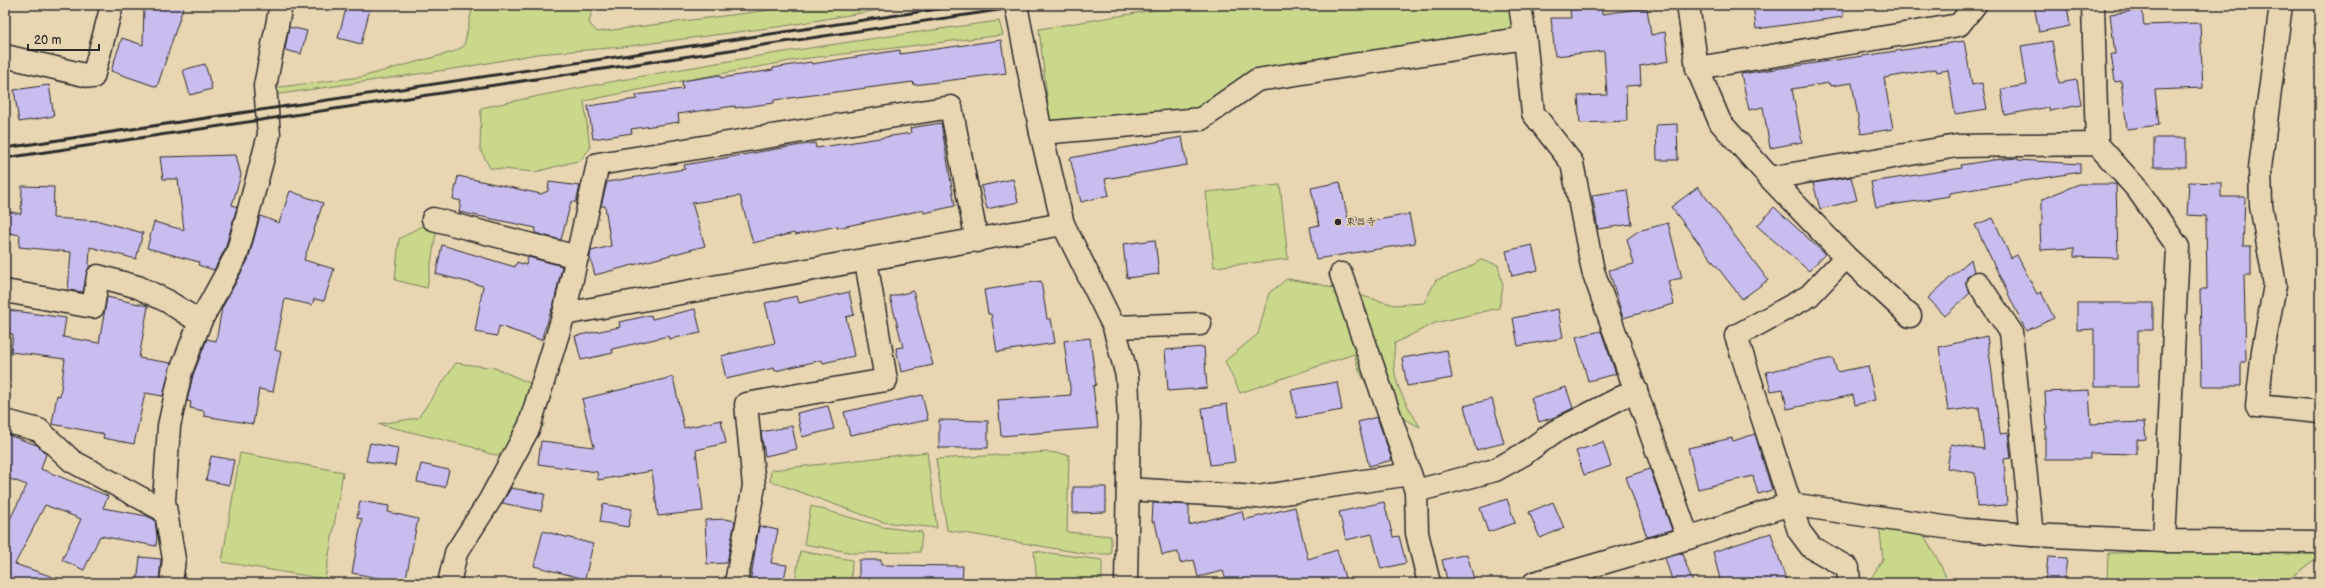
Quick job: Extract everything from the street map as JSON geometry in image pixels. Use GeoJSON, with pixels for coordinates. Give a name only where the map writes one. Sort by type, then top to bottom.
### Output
{"type":"FeatureCollection","features":[{"type":"Feature","properties":{"kind":"street"},"geometry":{"type":"LineString","coordinates":[[5,56],[93,77],[112,5]]}},
{"type":"Feature","properties":{"kind":"street"},"geometry":{"type":"LineString","coordinates":[[171,583],[174,559],[164,501],[169,426],[181,371],[200,322],[237,254],[269,134],[265,86],[281,5]]}},
{"type":"Feature","properties":{"kind":"street"},"geometry":{"type":"LineString","coordinates":[[1016,5],[1041,133],[1062,224],[1114,327],[1127,376],[1128,489],[1126,583]]}},
{"type":"Feature","properties":{"kind":"street"},"geometry":{"type":"LineString","coordinates":[[1520,5],[1533,113],[1572,163],[1593,271],[1688,538]]}},
{"type":"Feature","properties":{"kind":"street"},"geometry":{"type":"LineString","coordinates":[[1688,5],[1697,68],[1720,122],[1770,178],[1846,257],[1910,316]]}},
{"type":"Feature","properties":{"kind":"street"},"geometry":{"type":"LineString","coordinates":[[1697,68],[1959,25],[1975,5]]}},
{"type":"Feature","properties":{"kind":"street"},"geometry":{"type":"LineString","coordinates":[[2093,5],[2097,144],[2138,190],[2178,247],[2164,541]]}},
{"type":"Feature","properties":{"kind":"street"},"geometry":{"type":"LineString","coordinates":[[2281,5],[2260,168],[2261,205],[2275,285],[2263,351],[2257,406],[2320,412]]}},
{"type":"Feature","properties":{"kind":"street"},"geometry":{"type":"LineString","coordinates":[[1041,133],[1201,119],[1257,80],[1525,38]]}},
{"type":"Feature","properties":{"kind":"street"},"geometry":{"type":"LineString","coordinates":[[449,583],[456,553],[490,500],[529,428],[564,314],[598,164],[951,107],[977,241]]}},
{"type":"Feature","properties":{"kind":"street"},"geometry":{"type":"LineString","coordinates":[[1770,178],[1957,146],[2097,144]]}},
{"type":"Feature","properties":{"kind":"street"},"geometry":{"type":"LineString","coordinates":[[433,220],[577,257]]}},
{"type":"Feature","properties":{"kind":"street"},"geometry":{"type":"LineString","coordinates":[[564,314],[977,241],[1062,224]]}},
{"type":"Feature","properties":{"kind":"street"},"geometry":{"type":"LineString","coordinates":[[1846,257],[1809,296],[1736,336],[1799,531],[1811,547],[1848,568],[1849,583]]}},
{"type":"Feature","properties":{"kind":"street"},"geometry":{"type":"LineString","coordinates":[[736,583],[754,486],[746,404],[886,380],[866,261]]}},
{"type":"Feature","properties":{"kind":"street"},"geometry":{"type":"LineString","coordinates":[[1341,274],[1413,483],[1417,533],[1429,583]]}},
{"type":"Feature","properties":{"kind":"street"},"geometry":{"type":"LineString","coordinates":[[5,291],[94,307],[98,276],[138,287],[167,301],[200,322]]}},
{"type":"Feature","properties":{"kind":"street"},"geometry":{"type":"LineString","coordinates":[[1978,283],[2011,332],[2032,535]]}},
{"type":"Feature","properties":{"kind":"street"},"geometry":{"type":"LineString","coordinates":[[1114,327],[1200,324]]}},
{"type":"Feature","properties":{"kind":"street"},"geometry":{"type":"LineString","coordinates":[[1128,489],[1257,498],[1413,483],[1495,470],[1524,454],[1554,432],[1636,390]]}},
{"type":"Feature","properties":{"kind":"street"},"geometry":{"type":"LineString","coordinates":[[5,421],[39,430],[72,461],[165,511]]}},
{"type":"Feature","properties":{"kind":"street"},"geometry":{"type":"LineString","coordinates":[[1534,583],[1688,538],[1790,504],[1964,530],[2032,535],[2164,541],[2320,542]]}},
{"type":"Feature","properties":{"kind":"green space"},"geometry":{"type":"Polygon","coordinates":[[[473,5],[593,5],[589,23],[597,32],[810,5],[908,5],[784,26],[622,47],[537,54],[466,67],[273,95],[272,88],[361,77],[453,52],[464,46],[473,5]]]}},
{"type":"Feature","properties":{"kind":"green space"},"geometry":{"type":"Polygon","coordinates":[[[1185,5],[1520,5],[1525,38],[1257,80],[1201,119],[1051,132],[1039,29],[1185,5]]]}},
{"type":"Feature","properties":{"kind":"green space"},"geometry":{"type":"Polygon","coordinates":[[[999,21],[1003,35],[801,59],[584,101],[590,148],[581,160],[535,172],[490,168],[480,149],[481,108],[610,82],[740,59],[999,21]]]}},
{"type":"Feature","properties":{"kind":"green space"},"geometry":{"type":"Polygon","coordinates":[[[1280,185],[1288,259],[1214,267],[1206,192],[1280,185]]]}},
{"type":"Feature","properties":{"kind":"green space"},"geometry":{"type":"Polygon","coordinates":[[[433,219],[438,221],[427,288],[395,280],[399,239],[433,219]]]}},
{"type":"Feature","properties":{"kind":"green space"},"geometry":{"type":"Polygon","coordinates":[[[1481,260],[1498,265],[1503,286],[1499,308],[1435,323],[1395,343],[1394,368],[1396,378],[1403,397],[1420,427],[1377,405],[1359,370],[1354,354],[1240,393],[1225,361],[1258,334],[1269,293],[1287,279],[1318,284],[1395,305],[1424,303],[1436,280],[1462,271],[1481,260]]]}},
{"type":"Feature","properties":{"kind":"green space"},"geometry":{"type":"Polygon","coordinates":[[[456,363],[495,368],[541,388],[544,425],[530,445],[513,457],[490,454],[472,447],[378,424],[418,418],[456,363]]]}},
{"type":"Feature","properties":{"kind":"green space"},"geometry":{"type":"Polygon","coordinates":[[[927,452],[937,528],[883,522],[770,481],[771,470],[927,452]]]}},
{"type":"Feature","properties":{"kind":"green space"},"geometry":{"type":"Polygon","coordinates":[[[1049,452],[1069,455],[1067,532],[1111,536],[1111,554],[1087,554],[947,530],[936,459],[1049,452]]]}},
{"type":"Feature","properties":{"kind":"green space"},"geometry":{"type":"Polygon","coordinates":[[[240,453],[343,472],[325,579],[222,562],[240,453]]]}},
{"type":"Feature","properties":{"kind":"green space"},"geometry":{"type":"Polygon","coordinates":[[[811,506],[883,527],[922,532],[920,552],[854,553],[804,544],[811,506]]]}},
{"type":"Feature","properties":{"kind":"green space"},"geometry":{"type":"Polygon","coordinates":[[[1916,522],[1936,556],[1949,583],[1868,583],[1883,559],[1879,524],[1916,522]]]}},
{"type":"Feature","properties":{"kind":"green space"},"geometry":{"type":"Polygon","coordinates":[[[2320,550],[2320,557],[2283,583],[2107,583],[2108,553],[2320,550]]]}},
{"type":"Feature","properties":{"kind":"green space"},"geometry":{"type":"Polygon","coordinates":[[[800,551],[852,560],[851,583],[795,583],[800,551]]]}},
{"type":"Feature","properties":{"kind":"green space"},"geometry":{"type":"Polygon","coordinates":[[[1034,551],[1102,560],[1102,583],[1037,583],[1034,551]]]}},
{"type":"Feature","properties":{"kind":"building"},"geometry":{"type":"Polygon","coordinates":[[[144,5],[184,5],[157,87],[111,71],[122,38],[143,45],[144,5]]]}},
{"type":"Feature","properties":{"kind":"building"},"geometry":{"type":"Polygon","coordinates":[[[347,5],[371,5],[361,44],[338,38],[347,5]]]}},
{"type":"Feature","properties":{"kind":"building"},"geometry":{"type":"Polygon","coordinates":[[[1753,5],[1843,5],[1843,17],[1756,29],[1753,5]]]}},
{"type":"Feature","properties":{"kind":"building"},"geometry":{"type":"Polygon","coordinates":[[[2034,5],[2067,5],[2070,26],[2039,32],[2034,5]]]}},
{"type":"Feature","properties":{"kind":"building"},"geometry":{"type":"Polygon","coordinates":[[[1601,6],[1602,14],[1647,8],[1651,35],[1665,32],[1669,61],[1640,66],[1641,85],[1626,86],[1627,121],[1580,123],[1578,96],[1607,95],[1604,51],[1555,56],[1551,18],[1571,18],[1570,10],[1601,6]]]}},
{"type":"Feature","properties":{"kind":"building"},"geometry":{"type":"Polygon","coordinates":[[[2142,10],[2144,25],[2200,23],[2203,88],[2155,90],[2159,125],[2127,129],[2121,81],[2115,82],[2111,54],[2115,54],[2110,14],[2142,10]]]}},
{"type":"Feature","properties":{"kind":"building"},"geometry":{"type":"Polygon","coordinates":[[[289,27],[307,31],[301,54],[285,50],[289,27]]]}},
{"type":"Feature","properties":{"kind":"building"},"geometry":{"type":"Polygon","coordinates":[[[1001,40],[1006,73],[914,85],[913,82],[774,100],[774,103],[735,108],[735,106],[678,114],[679,122],[631,129],[632,133],[593,139],[588,106],[637,99],[636,95],[683,89],[682,81],[720,75],[721,78],[773,70],[773,68],[811,62],[812,64],[900,50],[900,54],[1001,40]]]}},
{"type":"Feature","properties":{"kind":"building"},"geometry":{"type":"Polygon","coordinates":[[[1964,41],[1972,85],[1982,83],[1987,109],[1955,114],[1948,70],[1937,72],[1936,69],[1884,78],[1893,129],[1861,134],[1852,83],[1830,86],[1829,83],[1792,89],[1802,142],[1770,148],[1763,107],[1749,110],[1741,74],[1964,41]]]}},
{"type":"Feature","properties":{"kind":"building"},"geometry":{"type":"Polygon","coordinates":[[[2052,41],[2059,83],[2077,80],[2081,105],[2049,111],[2049,107],[2005,115],[2001,89],[2027,85],[2021,46],[2052,41]]]}},
{"type":"Feature","properties":{"kind":"building"},"geometry":{"type":"Polygon","coordinates":[[[205,64],[212,89],[190,95],[183,70],[205,64]]]}},
{"type":"Feature","properties":{"kind":"building"},"geometry":{"type":"Polygon","coordinates":[[[49,85],[54,116],[19,122],[14,90],[49,85]]]}},
{"type":"Feature","properties":{"kind":"building"},"geometry":{"type":"Polygon","coordinates":[[[941,123],[955,206],[924,213],[923,210],[837,228],[837,226],[795,235],[794,233],[753,243],[740,196],[692,203],[705,246],[595,275],[590,257],[591,251],[611,246],[605,206],[601,206],[607,182],[685,169],[684,165],[782,148],[815,143],[816,148],[911,133],[910,128],[941,123]]]}},
{"type":"Feature","properties":{"kind":"building"},"geometry":{"type":"Polygon","coordinates":[[[1677,124],[1678,160],[1657,160],[1656,125],[1677,124]]]}},
{"type":"Feature","properties":{"kind":"building"},"geometry":{"type":"Polygon","coordinates":[[[1182,137],[1187,165],[1105,179],[1109,195],[1081,202],[1070,158],[1182,137]]]}},
{"type":"Feature","properties":{"kind":"building"},"geometry":{"type":"Polygon","coordinates":[[[2154,138],[2186,138],[2186,167],[2154,167],[2154,138]]]}},
{"type":"Feature","properties":{"kind":"building"},"geometry":{"type":"Polygon","coordinates":[[[236,155],[241,175],[232,205],[237,207],[225,249],[214,270],[198,265],[199,262],[147,248],[154,222],[184,230],[178,179],[163,179],[160,157],[236,155]]]}},
{"type":"Feature","properties":{"kind":"building"},"geometry":{"type":"Polygon","coordinates":[[[2018,158],[2018,160],[2080,164],[2080,172],[1950,193],[1950,196],[1876,207],[1871,182],[1962,168],[1961,165],[2018,158]]]}},
{"type":"Feature","properties":{"kind":"building"},"geometry":{"type":"Polygon","coordinates":[[[458,176],[541,194],[548,191],[549,182],[580,186],[576,202],[571,202],[561,240],[535,233],[536,228],[459,212],[461,201],[453,199],[458,176]]]}},
{"type":"Feature","properties":{"kind":"building"},"geometry":{"type":"Polygon","coordinates":[[[1851,177],[1857,200],[1820,209],[1813,183],[1851,177]]]}},
{"type":"Feature","properties":{"kind":"building"},"geometry":{"type":"Polygon","coordinates":[[[1013,179],[1018,202],[987,209],[981,186],[1013,179]]]}},
{"type":"Feature","properties":{"kind":"building","name":"東昌寺"},"geometry":{"type":"Polygon","coordinates":[[[1340,182],[1348,219],[1357,217],[1358,224],[1409,214],[1415,243],[1316,259],[1310,227],[1319,225],[1311,188],[1340,182]]]}},
{"type":"Feature","properties":{"kind":"building"},"geometry":{"type":"Polygon","coordinates":[[[2189,182],[2221,183],[2221,197],[2245,197],[2243,246],[2251,246],[2251,275],[2244,275],[2246,362],[2241,362],[2241,386],[2202,386],[2200,289],[2207,289],[2206,216],[2187,215],[2189,182]]]}},
{"type":"Feature","properties":{"kind":"building"},"geometry":{"type":"Polygon","coordinates":[[[2079,184],[2116,184],[2118,258],[2074,257],[2074,248],[2041,250],[2040,225],[2042,225],[2042,199],[2079,184]]]}},
{"type":"Feature","properties":{"kind":"building"},"geometry":{"type":"Polygon","coordinates":[[[22,186],[54,187],[53,218],[99,221],[143,233],[136,259],[90,247],[89,268],[83,292],[68,290],[71,252],[19,247],[20,235],[5,232],[5,211],[21,214],[22,186]]]}},
{"type":"Feature","properties":{"kind":"building"},"geometry":{"type":"Polygon","coordinates":[[[1698,187],[1768,280],[1742,299],[1671,207],[1698,187]]]}},
{"type":"Feature","properties":{"kind":"building"},"geometry":{"type":"Polygon","coordinates":[[[1627,190],[1632,224],[1598,229],[1592,195],[1627,190]]]}},
{"type":"Feature","properties":{"kind":"building"},"geometry":{"type":"Polygon","coordinates":[[[290,191],[323,203],[304,260],[334,269],[324,301],[314,299],[312,305],[285,299],[275,350],[281,352],[273,392],[259,389],[253,424],[204,416],[204,411],[190,408],[191,402],[187,401],[193,375],[207,339],[216,341],[222,308],[248,260],[260,216],[279,223],[290,191]]]}},
{"type":"Feature","properties":{"kind":"building"},"geometry":{"type":"Polygon","coordinates":[[[1774,207],[1825,254],[1809,271],[1757,226],[1774,207]]]}},
{"type":"Feature","properties":{"kind":"building"},"geometry":{"type":"Polygon","coordinates":[[[1993,218],[2011,258],[2017,255],[2037,294],[2041,292],[2054,318],[2026,331],[1975,225],[1993,218]]]}},
{"type":"Feature","properties":{"kind":"building"},"geometry":{"type":"Polygon","coordinates":[[[1668,223],[1682,278],[1668,281],[1674,304],[1623,318],[1609,270],[1634,264],[1627,239],[1638,231],[1668,223]]]}},
{"type":"Feature","properties":{"kind":"building"},"geometry":{"type":"Polygon","coordinates":[[[1155,240],[1159,274],[1127,278],[1123,244],[1155,240]]]}},
{"type":"Feature","properties":{"kind":"building"},"geometry":{"type":"Polygon","coordinates":[[[442,245],[515,267],[517,262],[526,265],[528,257],[562,266],[554,303],[541,340],[499,326],[497,336],[475,332],[483,286],[436,274],[442,245]]]}},
{"type":"Feature","properties":{"kind":"building"},"geometry":{"type":"Polygon","coordinates":[[[1532,245],[1538,270],[1512,276],[1506,251],[1532,245]]]}},
{"type":"Feature","properties":{"kind":"building"},"geometry":{"type":"Polygon","coordinates":[[[1971,259],[1974,272],[1967,277],[1966,283],[1970,293],[1945,316],[1928,298],[1971,259]]]}},
{"type":"Feature","properties":{"kind":"building"},"geometry":{"type":"Polygon","coordinates":[[[1041,281],[1047,319],[1051,319],[1055,343],[997,352],[991,314],[988,314],[984,290],[1041,281]]]}},
{"type":"Feature","properties":{"kind":"building"},"geometry":{"type":"Polygon","coordinates":[[[913,291],[933,365],[901,372],[896,348],[903,347],[890,297],[913,291]]]}},
{"type":"Feature","properties":{"kind":"building"},"geometry":{"type":"Polygon","coordinates":[[[849,292],[854,315],[846,317],[854,356],[823,363],[822,360],[775,371],[774,368],[726,379],[721,356],[775,343],[765,303],[797,296],[799,303],[849,292]]]}},
{"type":"Feature","properties":{"kind":"building"},"geometry":{"type":"Polygon","coordinates":[[[107,297],[148,306],[139,358],[171,363],[163,396],[145,393],[134,444],[103,438],[104,434],[52,424],[57,395],[60,396],[65,359],[11,352],[13,334],[5,333],[8,310],[66,318],[63,337],[99,343],[107,297]]]}},
{"type":"Feature","properties":{"kind":"building"},"geometry":{"type":"Polygon","coordinates":[[[2077,303],[2153,303],[2153,330],[2138,330],[2138,387],[2094,387],[2094,329],[2077,330],[2077,303]]]}},
{"type":"Feature","properties":{"kind":"building"},"geometry":{"type":"Polygon","coordinates":[[[695,309],[701,333],[669,339],[668,336],[612,349],[613,353],[581,360],[575,336],[620,327],[619,322],[651,315],[652,319],[695,309]]]}},
{"type":"Feature","properties":{"kind":"building"},"geometry":{"type":"Polygon","coordinates":[[[1558,309],[1563,338],[1518,346],[1513,318],[1558,309]]]}},
{"type":"Feature","properties":{"kind":"building"},"geometry":{"type":"Polygon","coordinates":[[[1601,331],[1616,374],[1588,381],[1576,337],[1601,331]]]}},
{"type":"Feature","properties":{"kind":"building"},"geometry":{"type":"Polygon","coordinates":[[[1987,336],[2000,434],[2008,433],[2011,458],[2004,459],[2007,505],[1977,507],[1975,473],[1947,468],[1951,444],[1984,449],[1979,407],[1948,411],[1939,347],[1987,336]]]}},
{"type":"Feature","properties":{"kind":"building"},"geometry":{"type":"Polygon","coordinates":[[[1090,338],[1096,385],[1093,386],[1098,428],[1001,436],[998,400],[1071,395],[1064,341],[1090,338]]]}},
{"type":"Feature","properties":{"kind":"building"},"geometry":{"type":"Polygon","coordinates":[[[1204,347],[1207,388],[1168,391],[1165,350],[1204,347]]]}},
{"type":"Feature","properties":{"kind":"building"},"geometry":{"type":"Polygon","coordinates":[[[1447,350],[1452,378],[1407,386],[1402,358],[1447,350]]]}},
{"type":"Feature","properties":{"kind":"building"},"geometry":{"type":"Polygon","coordinates":[[[1833,358],[1837,372],[1868,366],[1875,400],[1855,405],[1853,395],[1787,409],[1783,389],[1771,391],[1766,372],[1833,358]]]}},
{"type":"Feature","properties":{"kind":"building"},"geometry":{"type":"Polygon","coordinates":[[[673,377],[684,428],[721,420],[726,443],[696,450],[703,511],[658,516],[652,471],[598,480],[597,472],[538,464],[541,441],[594,447],[582,399],[673,377]]]}},
{"type":"Feature","properties":{"kind":"building"},"geometry":{"type":"Polygon","coordinates":[[[1337,382],[1342,410],[1297,418],[1291,390],[1337,382]]]}},
{"type":"Feature","properties":{"kind":"building"},"geometry":{"type":"Polygon","coordinates":[[[1566,387],[1573,408],[1555,417],[1539,422],[1531,398],[1566,387]]]}},
{"type":"Feature","properties":{"kind":"building"},"geometry":{"type":"Polygon","coordinates":[[[2089,390],[2091,424],[2144,422],[2146,439],[2137,440],[2137,454],[2090,453],[2090,459],[2045,459],[2045,429],[2047,429],[2045,392],[2089,390]]]}},
{"type":"Feature","properties":{"kind":"building"},"geometry":{"type":"Polygon","coordinates":[[[922,395],[928,420],[850,435],[844,412],[922,395]]]}},
{"type":"Feature","properties":{"kind":"building"},"geometry":{"type":"Polygon","coordinates":[[[1492,399],[1504,443],[1476,450],[1464,406],[1492,399]]]}},
{"type":"Feature","properties":{"kind":"building"},"geometry":{"type":"Polygon","coordinates":[[[1227,404],[1235,462],[1210,465],[1202,408],[1227,404]]]}},
{"type":"Feature","properties":{"kind":"building"},"geometry":{"type":"Polygon","coordinates":[[[828,406],[834,429],[802,437],[797,413],[828,406]]]}},
{"type":"Feature","properties":{"kind":"building"},"geometry":{"type":"Polygon","coordinates":[[[1377,417],[1392,460],[1369,466],[1358,422],[1377,417]]]}},
{"type":"Feature","properties":{"kind":"building"},"geometry":{"type":"Polygon","coordinates":[[[939,420],[988,421],[988,448],[939,448],[939,420]]]}},
{"type":"Feature","properties":{"kind":"building"},"geometry":{"type":"Polygon","coordinates":[[[792,426],[797,449],[765,456],[761,432],[792,426]]]}},
{"type":"Feature","properties":{"kind":"building"},"geometry":{"type":"Polygon","coordinates":[[[5,434],[37,445],[46,454],[41,469],[108,496],[103,508],[147,516],[155,520],[157,537],[156,546],[100,536],[84,570],[62,560],[81,519],[45,505],[15,564],[62,580],[62,583],[5,583],[5,529],[27,485],[5,477],[5,434]]]}},
{"type":"Feature","properties":{"kind":"building"},"geometry":{"type":"Polygon","coordinates":[[[1755,434],[1772,490],[1758,494],[1753,476],[1698,489],[1688,448],[1732,438],[1733,441],[1755,434]]]}},
{"type":"Feature","properties":{"kind":"building"},"geometry":{"type":"Polygon","coordinates":[[[1603,442],[1611,466],[1584,475],[1576,451],[1603,442]]]}},
{"type":"Feature","properties":{"kind":"building"},"geometry":{"type":"Polygon","coordinates":[[[370,443],[398,448],[395,466],[366,461],[370,443]]]}},
{"type":"Feature","properties":{"kind":"building"},"geometry":{"type":"Polygon","coordinates":[[[211,456],[234,460],[229,485],[206,480],[211,456]]]}},
{"type":"Feature","properties":{"kind":"building"},"geometry":{"type":"Polygon","coordinates":[[[421,464],[449,470],[445,487],[417,482],[421,464]]]}},
{"type":"Feature","properties":{"kind":"building"},"geometry":{"type":"Polygon","coordinates":[[[1650,469],[1672,530],[1647,537],[1626,477],[1650,469]]]}},
{"type":"Feature","properties":{"kind":"building"},"geometry":{"type":"Polygon","coordinates":[[[1073,487],[1106,487],[1106,512],[1073,513],[1073,487]]]}},
{"type":"Feature","properties":{"kind":"building"},"geometry":{"type":"Polygon","coordinates":[[[511,488],[545,494],[541,511],[502,503],[511,488]]]}},
{"type":"Feature","properties":{"kind":"building"},"geometry":{"type":"Polygon","coordinates":[[[1507,499],[1515,523],[1488,532],[1480,508],[1507,499]]]}},
{"type":"Feature","properties":{"kind":"building"},"geometry":{"type":"Polygon","coordinates":[[[360,501],[389,506],[388,512],[418,519],[405,583],[352,573],[362,519],[357,518],[360,501]]]}},
{"type":"Feature","properties":{"kind":"building"},"geometry":{"type":"Polygon","coordinates":[[[1384,502],[1393,537],[1399,536],[1406,563],[1381,569],[1372,534],[1346,540],[1339,512],[1384,502]]]}},
{"type":"Feature","properties":{"kind":"building"},"geometry":{"type":"Polygon","coordinates":[[[1553,502],[1564,528],[1540,538],[1529,512],[1553,502]]]}},
{"type":"Feature","properties":{"kind":"building"},"geometry":{"type":"Polygon","coordinates":[[[1153,503],[1189,505],[1189,525],[1242,511],[1244,520],[1295,507],[1308,559],[1337,550],[1345,578],[1326,583],[1227,583],[1223,571],[1198,577],[1194,560],[1180,563],[1178,552],[1162,555],[1155,522],[1152,522],[1153,503]]]}},
{"type":"Feature","properties":{"kind":"building"},"geometry":{"type":"Polygon","coordinates":[[[603,504],[632,509],[628,527],[600,522],[603,504]]]}},
{"type":"Feature","properties":{"kind":"building"},"geometry":{"type":"Polygon","coordinates":[[[725,519],[735,521],[727,563],[707,564],[705,520],[725,519]]]}},
{"type":"Feature","properties":{"kind":"building"},"geometry":{"type":"Polygon","coordinates":[[[759,526],[778,530],[771,563],[787,565],[783,583],[750,583],[759,526]]]}},
{"type":"Feature","properties":{"kind":"building"},"geometry":{"type":"Polygon","coordinates":[[[543,531],[593,544],[585,579],[534,566],[543,531]]]}},
{"type":"Feature","properties":{"kind":"building"},"geometry":{"type":"Polygon","coordinates":[[[1771,533],[1787,583],[1721,583],[1713,552],[1771,533]]]}},
{"type":"Feature","properties":{"kind":"building"},"geometry":{"type":"Polygon","coordinates":[[[1683,553],[1693,583],[1673,583],[1665,558],[1683,553]]]}},
{"type":"Feature","properties":{"kind":"building"},"geometry":{"type":"Polygon","coordinates":[[[1467,554],[1475,583],[1448,583],[1442,560],[1467,554]]]}},
{"type":"Feature","properties":{"kind":"building"},"geometry":{"type":"Polygon","coordinates":[[[140,557],[161,559],[159,583],[137,583],[140,557]]]}},
{"type":"Feature","properties":{"kind":"building"},"geometry":{"type":"Polygon","coordinates":[[[2048,557],[2067,558],[2064,583],[2045,583],[2048,557]]]}},
{"type":"Feature","properties":{"kind":"building"},"geometry":{"type":"Polygon","coordinates":[[[859,560],[881,560],[881,565],[963,566],[962,583],[859,583],[859,560]]]}},
{"type":"Feature","properties":{"kind":"railway"},"geometry":{"type":"LineString","coordinates":[[5,148],[965,5]]}},
{"type":"Feature","properties":{"kind":"railway"},"geometry":{"type":"LineString","coordinates":[[5,158],[1033,5]]}},
{"type":"Feature","properties":{"kind":"place","name":"東昌寺"},"geometry":{"type":"Point","coordinates":[1338,222]}}]}
